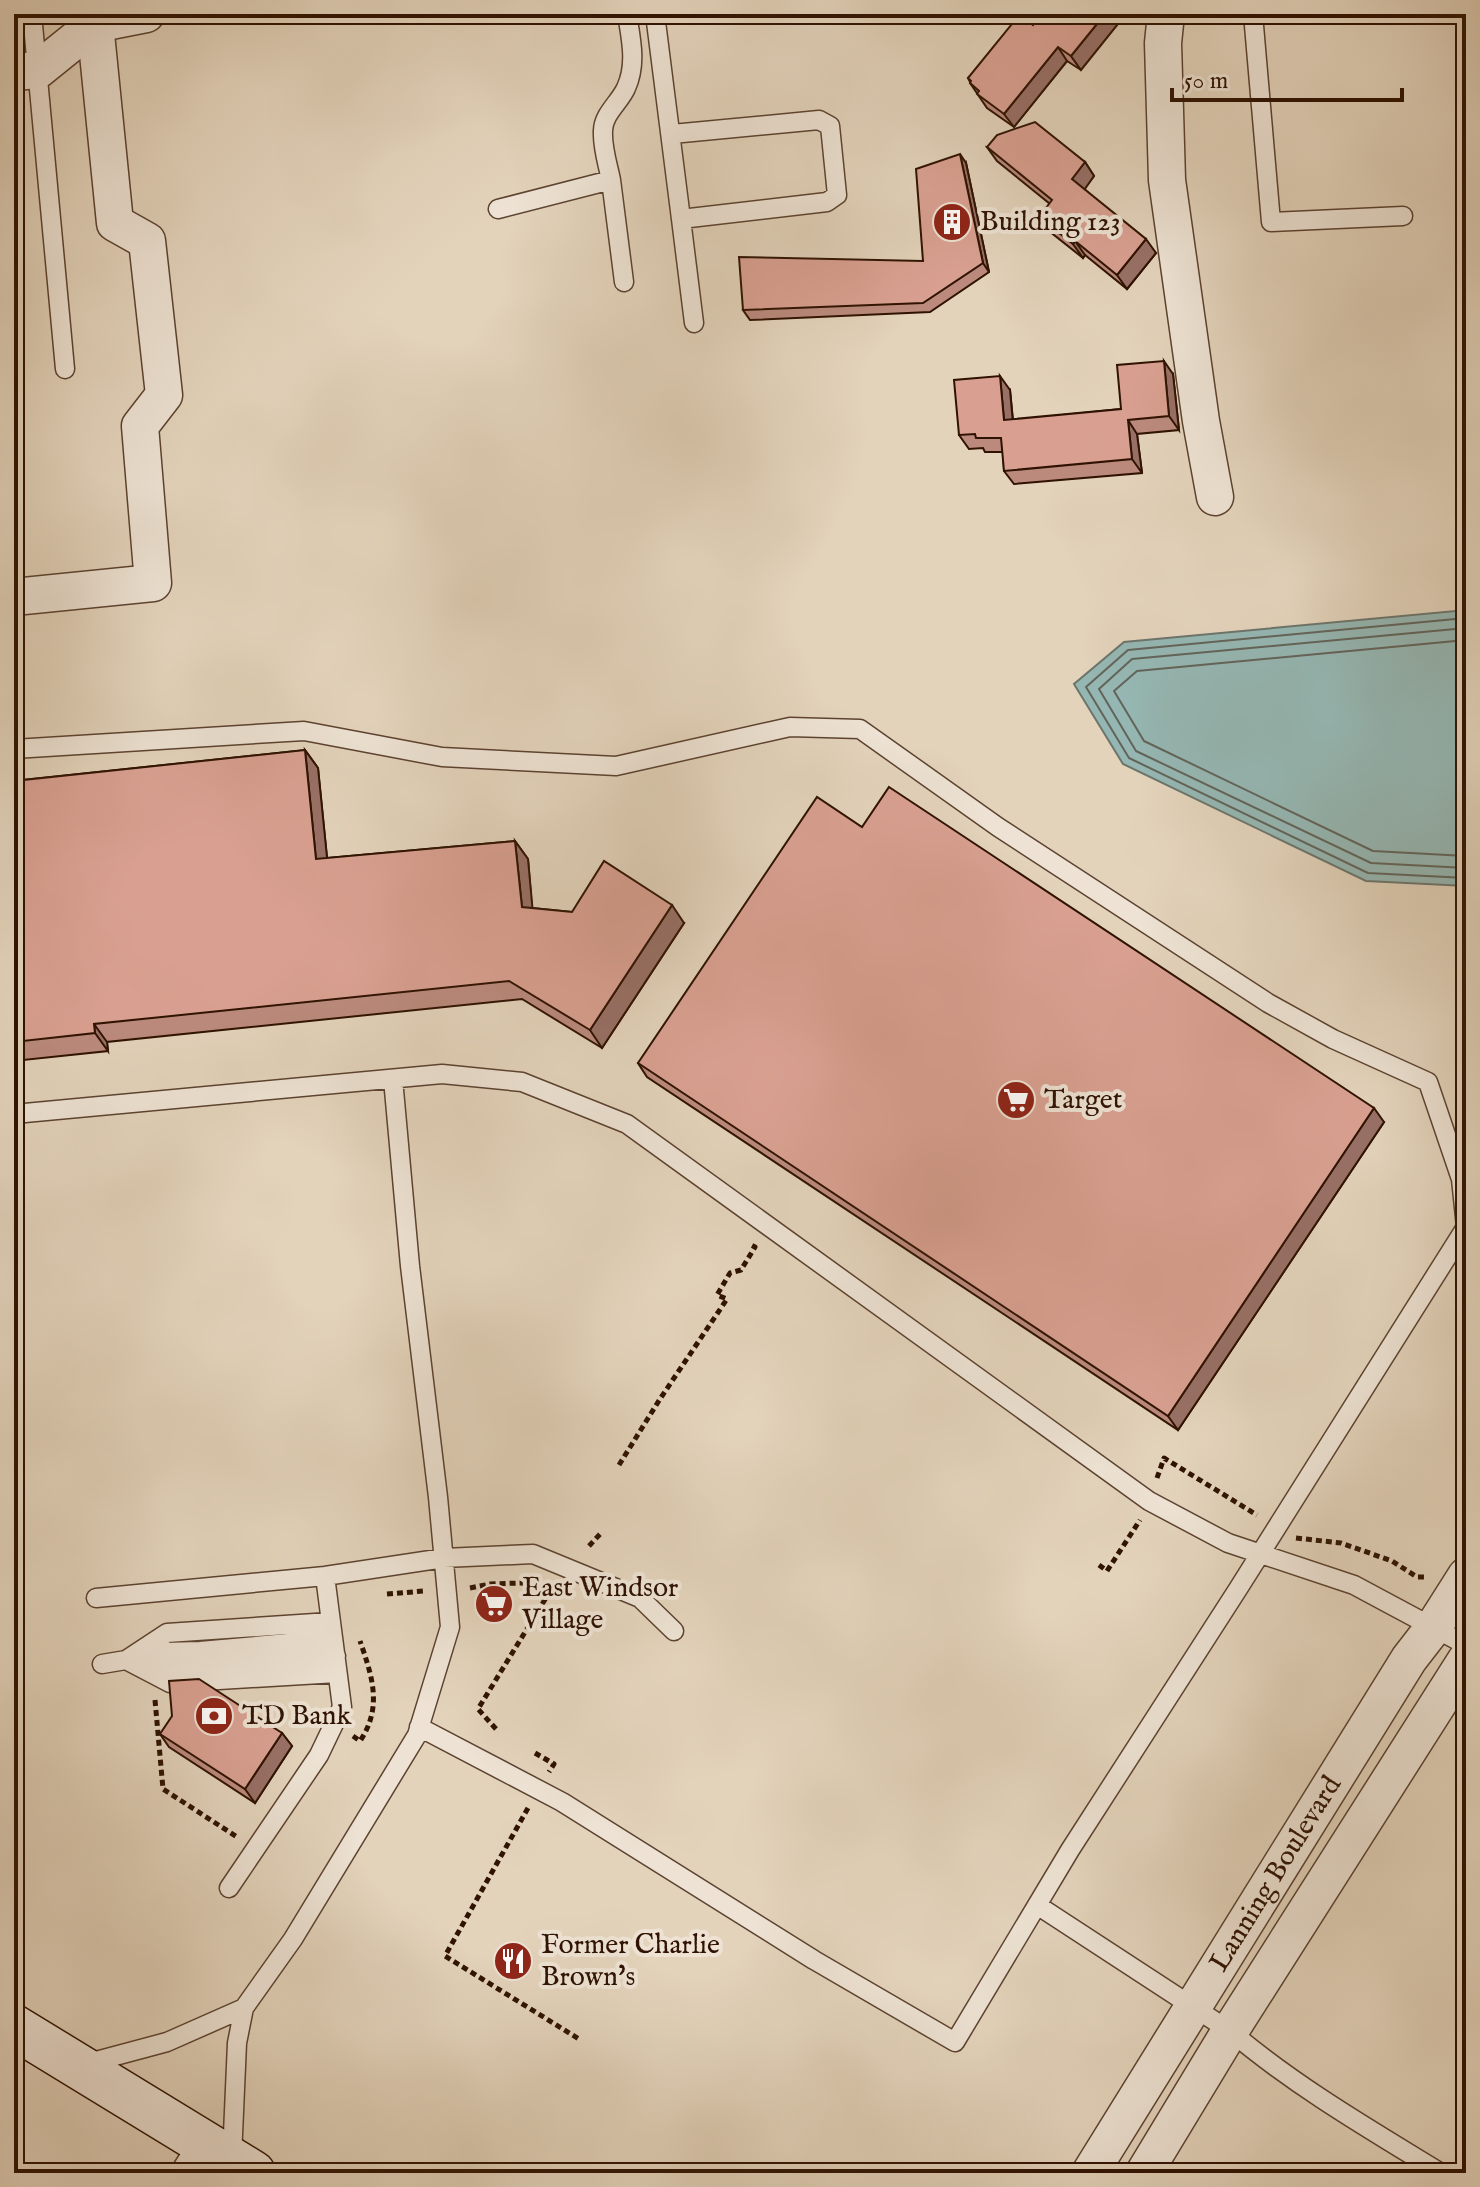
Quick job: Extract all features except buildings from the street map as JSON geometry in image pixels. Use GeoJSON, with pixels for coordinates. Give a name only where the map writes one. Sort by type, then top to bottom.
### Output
{"type":"FeatureCollection","features":[{"type":"Feature","properties":{"kind":"main road"},"geometry":{"type":"LineString","coordinates":[[14,2027],[79,2066],[216,2161]]}},
{"type":"Feature","properties":{"kind":"street"},"geometry":{"type":"LineString","coordinates":[[26,71],[86,17],[146,14]]}},
{"type":"Feature","properties":{"kind":"street"},"geometry":{"type":"LineString","coordinates":[[1166,14],[1163,43],[1167,180],[1201,421],[1215,497]]}},
{"type":"Feature","properties":{"kind":"street"},"geometry":{"type":"LineString","coordinates":[[14,597],[153,583],[140,426],[164,395],[147,241],[115,223],[86,17]]}},
{"type":"Feature","properties":{"kind":"street","name":"Lanning Boulevard"},"geometry":{"type":"LineString","coordinates":[[1099,2166],[1409,1659],[1466,1576]]}},
{"type":"Feature","properties":{"kind":"street","name":"Lanning Boulevard"},"geometry":{"type":"LineString","coordinates":[[1144,2173],[1230,2031],[1466,1660]]}},
{"type":"Feature","properties":{"kind":"lane"},"geometry":{"type":"LineString","coordinates":[[32,14],[26,71],[65,369]]}},
{"type":"Feature","properties":{"kind":"lane"},"geometry":{"type":"LineString","coordinates":[[624,282],[603,131],[606,118],[626,88],[632,69],[627,14]]}},
{"type":"Feature","properties":{"kind":"lane"},"geometry":{"type":"LineString","coordinates":[[655,14],[694,323]]}},
{"type":"Feature","properties":{"kind":"lane"},"geometry":{"type":"LineString","coordinates":[[1253,14],[1271,222],[1403,216]]}},
{"type":"Feature","properties":{"kind":"lane"},"geometry":{"type":"LineString","coordinates":[[672,134],[819,120],[830,126],[837,195],[827,202],[681,219]]}},
{"type":"Feature","properties":{"kind":"lane"},"geometry":{"type":"LineString","coordinates":[[498,209],[611,180]]}},
{"type":"Feature","properties":{"kind":"lane"},"geometry":{"type":"LineString","coordinates":[[14,749],[304,731],[442,757],[616,766],[790,727],[860,729],[998,827],[1268,1003],[1333,1039],[1428,1082],[1461,1179],[1466,1227],[1070,1850],[955,2042],[814,1960],[562,1802],[419,1727]]}},
{"type":"Feature","properties":{"kind":"lane"},"geometry":{"type":"LineString","coordinates":[[14,1114],[442,1074],[522,1082],[627,1124],[1149,1501],[1228,1543],[1354,1585],[1466,1645]]}},
{"type":"Feature","properties":{"kind":"lane"},"geometry":{"type":"LineString","coordinates":[[216,2161],[244,2008],[293,1939],[417,1735],[450,1627],[410,1266],[393,1079]]}},
{"type":"Feature","properties":{"kind":"lane"},"geometry":{"type":"LineString","coordinates":[[96,1598],[325,1576],[444,1558],[533,1554],[640,1598],[674,1631]]}},
{"type":"Feature","properties":{"kind":"lane"},"geometry":{"type":"LineString","coordinates":[[229,1888],[319,1755],[342,1707],[325,1576]]}},
{"type":"Feature","properties":{"kind":"lane"},"geometry":{"type":"LineString","coordinates":[[126,1660],[170,1683],[334,1648]]}},
{"type":"Feature","properties":{"kind":"lane"},"geometry":{"type":"LineString","coordinates":[[102,1664],[164,1652],[334,1648]]}},
{"type":"Feature","properties":{"kind":"lane"},"geometry":{"type":"LineString","coordinates":[[1037,1905],[1230,2031],[1331,2105],[1441,2173]]}},
{"type":"Feature","properties":{"kind":"lane"},"geometry":{"type":"LineString","coordinates":[[79,2066],[167,2042],[244,2008]]}},
{"type":"Feature","properties":{"kind":"path"},"geometry":{"type":"LineString","coordinates":[[619,1465],[727,1299],[717,1295],[730,1273],[741,1270],[755,1247],[740,1237],[748,1212]]}},
{"type":"Feature","properties":{"kind":"path"},"geometry":{"type":"LineString","coordinates":[[589,1546],[602,1532]]}},
{"type":"Feature","properties":{"kind":"path"},"geometry":{"type":"LineString","coordinates":[[496,1729],[478,1709],[553,1586]]}},
{"type":"Feature","properties":{"kind":"path"},"geometry":{"type":"LineString","coordinates":[[535,1753],[554,1764],[445,1956],[579,2039]]}},
{"type":"Feature","properties":{"kind":"water"},"geometry":{"type":"Polygon","coordinates":[[[1466,610],[1466,886],[1366,881],[1123,764],[1074,684],[1124,642],[1466,610]]]}},
{"type":"Feature","properties":{"kind":"place","name":"Building 123"},"geometry":{"type":"Point","coordinates":[952,222]}},
{"type":"Feature","properties":{"kind":"place","name":"Target"},"geometry":{"type":"Point","coordinates":[1016,1100]}},
{"type":"Feature","properties":{"kind":"place","name":"East Windsor Village"},"geometry":{"type":"Point","coordinates":[494,1604]}},
{"type":"Feature","properties":{"kind":"place","name":"TD Bank"},"geometry":{"type":"Point","coordinates":[214,1716]}},
{"type":"Feature","properties":{"kind":"place","name":"Former Charlie Brown's"},"geometry":{"type":"Point","coordinates":[513,1961]}}]}
